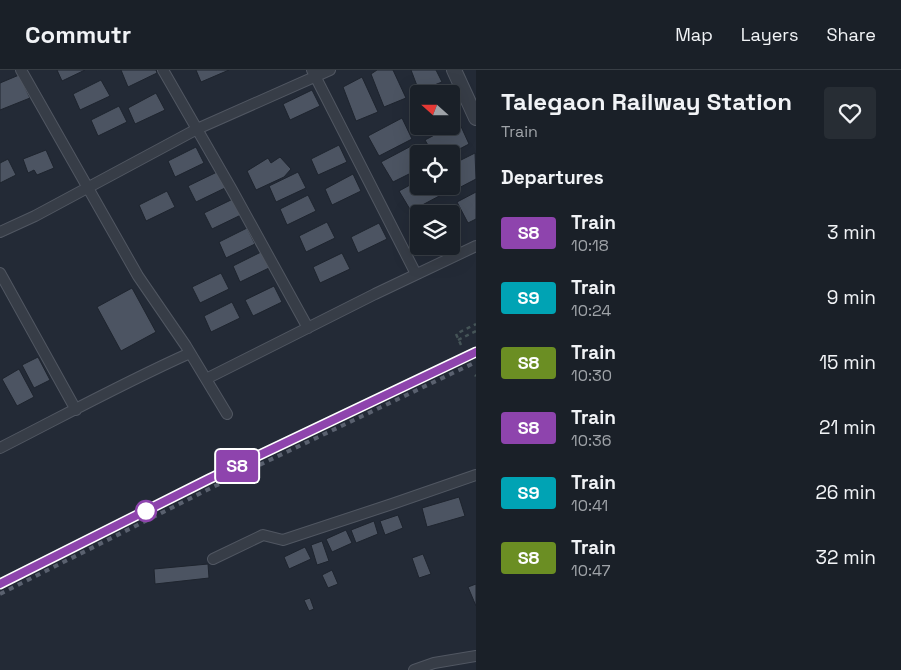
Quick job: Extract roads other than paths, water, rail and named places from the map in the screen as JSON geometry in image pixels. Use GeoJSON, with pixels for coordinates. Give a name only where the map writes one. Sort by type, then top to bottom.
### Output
{"type":"FeatureCollection","features":[{"type":"Feature","properties":{"kind":"street"},"geometry":{"type":"LineString","coordinates":[[21,70],[138,276],[190,352],[227,414]]}},
{"type":"Feature","properties":{"kind":"street"},"geometry":{"type":"LineString","coordinates":[[163,70],[308,328]]}},
{"type":"Feature","properties":{"kind":"street"},"geometry":{"type":"LineString","coordinates":[[0,232],[35,216],[197,129],[314,73],[330,70]]}},
{"type":"Feature","properties":{"kind":"street"},"geometry":{"type":"LineString","coordinates":[[454,70],[476,118]]}},
{"type":"Feature","properties":{"kind":"street"},"geometry":{"type":"LineString","coordinates":[[314,73],[416,274]]}},
{"type":"Feature","properties":{"kind":"street"},"geometry":{"type":"LineString","coordinates":[[206,379],[476,246]]}},
{"type":"Feature","properties":{"kind":"street"},"geometry":{"type":"LineString","coordinates":[[0,273],[76,410]]}},
{"type":"Feature","properties":{"kind":"street"},"geometry":{"type":"LineString","coordinates":[[0,448],[144,373],[190,352]]}},
{"type":"Feature","properties":{"kind":"street"},"geometry":{"type":"LineString","coordinates":[[213,559],[263,535],[283,540],[476,475]]}},
{"type":"Feature","properties":{"kind":"street"},"geometry":{"type":"LineString","coordinates":[[414,670],[434,663],[476,656]]}},
{"type":"Feature","properties":{"kind":"railway"},"geometry":{"type":"LineString","coordinates":[[0,584],[209,479],[476,352]]}},
{"type":"Feature","properties":{"kind":"railway"},"geometry":{"type":"LineString","coordinates":[[0,594],[213,487],[476,362]]}},
{"type":"Feature","properties":{"kind":"train","name":"S8"},"geometry":{"type":"LineString","coordinates":[[0,584],[209,479],[476,352]]}}]}
